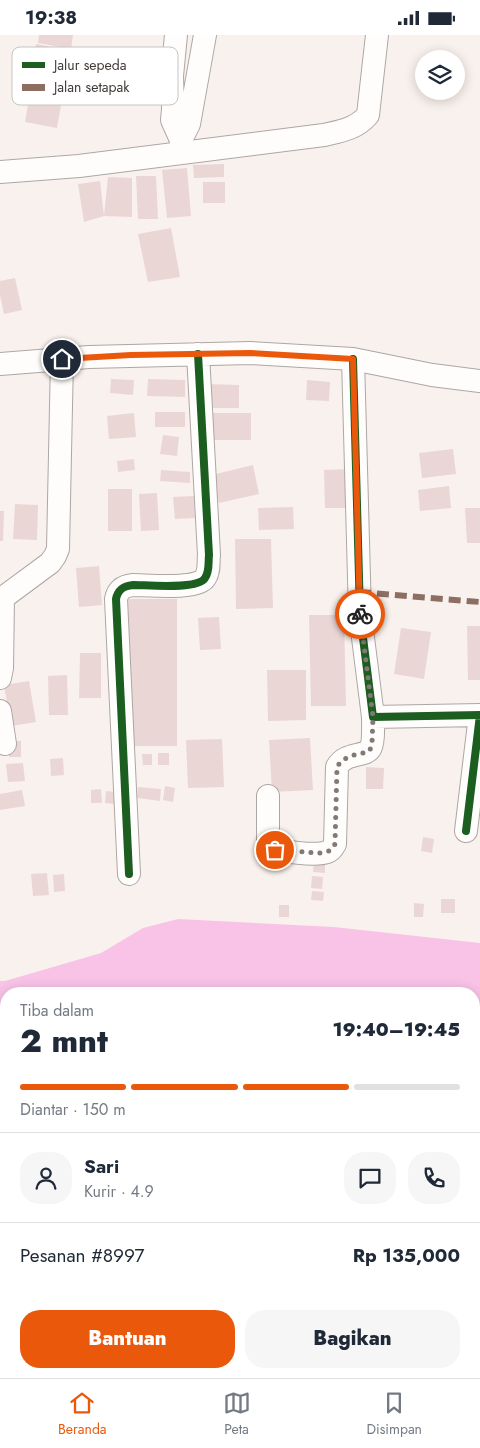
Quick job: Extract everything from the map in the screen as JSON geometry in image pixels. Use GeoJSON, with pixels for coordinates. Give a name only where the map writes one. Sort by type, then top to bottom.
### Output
{"type":"FeatureCollection","features":[{"type":"Feature","properties":{"kind":"street"},"geometry":{"type":"LineString","coordinates":[[181,146],[189,125],[205,35]]}},
{"type":"Feature","properties":{"kind":"street"},"geometry":{"type":"LineString","coordinates":[[0,172],[79,166],[181,146],[324,135],[343,131],[362,123],[368,115],[377,35]]}},
{"type":"Feature","properties":{"kind":"street"},"geometry":{"type":"LineString","coordinates":[[173,105],[172,120],[181,146]]}},
{"type":"Feature","properties":{"kind":"street"},"geometry":{"type":"LineString","coordinates":[[0,364],[131,355],[250,353],[353,359],[432,375],[480,381]]}},
{"type":"Feature","properties":{"kind":"street"},"geometry":{"type":"LineString","coordinates":[[129,874],[116,599],[120,589],[126,586],[190,585],[203,581],[206,577],[209,555],[198,354]]}},
{"type":"Feature","properties":{"kind":"street"},"geometry":{"type":"LineString","coordinates":[[0,678],[2,668],[1,599],[50,563],[58,549],[62,359]]}},
{"type":"Feature","properties":{"kind":"street"},"geometry":{"type":"LineString","coordinates":[[268,796],[268,841],[270,847],[283,851],[326,852],[332,849],[335,844],[337,767],[342,760],[359,753],[368,752],[371,748],[373,717],[360,614],[353,359]]}},
{"type":"Feature","properties":{"kind":"street"},"geometry":{"type":"LineString","coordinates":[[0,711],[5,744]]}},
{"type":"Feature","properties":{"kind":"street"},"geometry":{"type":"LineString","coordinates":[[373,717],[480,715],[466,831]]}},
{"type":"Feature","properties":{"kind":"shaded area"},"geometry":{"type":"Polygon","coordinates":[[[178,919],[334,927],[480,943],[480,987],[0,987],[0,981],[101,953],[143,928],[178,919]]]}},
{"type":"Feature","properties":{"kind":"building"},"geometry":{"type":"Polygon","coordinates":[[[39,35],[73,35],[71,47],[38,43],[39,35]]]}},
{"type":"Feature","properties":{"kind":"building"},"geometry":{"type":"Polygon","coordinates":[[[36,44],[51,47],[36,47],[36,44]]]}},
{"type":"Feature","properties":{"kind":"building"},"geometry":{"type":"Polygon","coordinates":[[[28,105],[61,105],[57,128],[25,122],[28,105]]]}},
{"type":"Feature","properties":{"kind":"building"},"geometry":{"type":"Polygon","coordinates":[[[224,164],[224,177],[194,178],[193,165],[224,164]]]}},
{"type":"Feature","properties":{"kind":"building"},"geometry":{"type":"Polygon","coordinates":[[[187,168],[191,216],[167,218],[162,170],[187,168]]]}},
{"type":"Feature","properties":{"kind":"building"},"geometry":{"type":"Polygon","coordinates":[[[136,176],[156,176],[158,219],[138,219],[136,176]]]}},
{"type":"Feature","properties":{"kind":"building"},"geometry":{"type":"Polygon","coordinates":[[[108,177],[132,178],[132,217],[104,216],[108,177]]]}},
{"type":"Feature","properties":{"kind":"building"},"geometry":{"type":"Polygon","coordinates":[[[100,181],[104,216],[84,222],[78,184],[100,181]]]}},
{"type":"Feature","properties":{"kind":"building"},"geometry":{"type":"Polygon","coordinates":[[[203,182],[225,182],[225,203],[203,203],[203,182]]]}},
{"type":"Feature","properties":{"kind":"building"},"geometry":{"type":"Polygon","coordinates":[[[171,228],[180,277],[148,282],[138,234],[171,228]]]}},
{"type":"Feature","properties":{"kind":"building"},"geometry":{"type":"Polygon","coordinates":[[[15,278],[22,310],[4,314],[0,295],[0,281],[15,278]]]}},
{"type":"Feature","properties":{"kind":"building"},"geometry":{"type":"Polygon","coordinates":[[[111,379],[134,380],[133,395],[110,393],[111,379]]]}},
{"type":"Feature","properties":{"kind":"building"},"geometry":{"type":"Polygon","coordinates":[[[148,379],[185,380],[185,397],[147,396],[148,379]]]}},
{"type":"Feature","properties":{"kind":"building"},"geometry":{"type":"Polygon","coordinates":[[[307,380],[330,382],[329,401],[306,400],[307,380]]]}},
{"type":"Feature","properties":{"kind":"building"},"geometry":{"type":"Polygon","coordinates":[[[206,384],[239,385],[239,408],[206,408],[206,384]]]}},
{"type":"Feature","properties":{"kind":"building"},"geometry":{"type":"Polygon","coordinates":[[[155,412],[185,412],[185,427],[155,427],[155,412]]]}},
{"type":"Feature","properties":{"kind":"building"},"geometry":{"type":"Polygon","coordinates":[[[134,413],[136,437],[109,439],[107,416],[134,413]]]}},
{"type":"Feature","properties":{"kind":"building"},"geometry":{"type":"Polygon","coordinates":[[[212,413],[251,413],[251,440],[212,440],[212,413]]]}},
{"type":"Feature","properties":{"kind":"building"},"geometry":{"type":"Polygon","coordinates":[[[163,435],[179,437],[177,456],[160,454],[163,435]]]}},
{"type":"Feature","properties":{"kind":"building"},"geometry":{"type":"Polygon","coordinates":[[[453,449],[456,474],[422,478],[419,453],[453,449]]]}},
{"type":"Feature","properties":{"kind":"building"},"geometry":{"type":"Polygon","coordinates":[[[134,459],[135,470],[118,472],[117,461],[134,459]]]}},
{"type":"Feature","properties":{"kind":"building"},"geometry":{"type":"Polygon","coordinates":[[[253,465],[259,494],[219,503],[212,475],[253,465]]]}},
{"type":"Feature","properties":{"kind":"building"},"geometry":{"type":"Polygon","coordinates":[[[351,469],[352,508],[325,508],[324,470],[351,469]]]}},
{"type":"Feature","properties":{"kind":"building"},"geometry":{"type":"Polygon","coordinates":[[[161,470],[190,472],[190,483],[160,481],[161,470]]]}},
{"type":"Feature","properties":{"kind":"building"},"geometry":{"type":"Polygon","coordinates":[[[449,486],[451,508],[420,511],[418,490],[449,486]]]}},
{"type":"Feature","properties":{"kind":"building"},"geometry":{"type":"Polygon","coordinates":[[[108,489],[132,489],[132,531],[108,531],[108,489]]]}},
{"type":"Feature","properties":{"kind":"building"},"geometry":{"type":"Polygon","coordinates":[[[157,493],[159,530],[141,531],[139,494],[157,493]]]}},
{"type":"Feature","properties":{"kind":"building"},"geometry":{"type":"Polygon","coordinates":[[[194,496],[195,518],[175,519],[173,497],[194,496]]]}},
{"type":"Feature","properties":{"kind":"building"},"geometry":{"type":"Polygon","coordinates":[[[15,504],[38,505],[37,540],[13,539],[15,504]]]}},
{"type":"Feature","properties":{"kind":"building"},"geometry":{"type":"Polygon","coordinates":[[[293,507],[294,529],[259,530],[258,508],[293,507]]]}},
{"type":"Feature","properties":{"kind":"building"},"geometry":{"type":"Polygon","coordinates":[[[465,508],[480,508],[480,543],[467,543],[465,508]]]}},
{"type":"Feature","properties":{"kind":"building"},"geometry":{"type":"Polygon","coordinates":[[[0,511],[4,511],[3,541],[0,541],[0,511]]]}},
{"type":"Feature","properties":{"kind":"building"},"geometry":{"type":"Polygon","coordinates":[[[235,539],[271,539],[273,608],[236,609],[235,539]]]}},
{"type":"Feature","properties":{"kind":"building"},"geometry":{"type":"Polygon","coordinates":[[[99,566],[102,605],[79,607],[76,568],[99,566]]]}},
{"type":"Feature","properties":{"kind":"building"},"geometry":{"type":"Polygon","coordinates":[[[126,599],[177,599],[177,746],[125,746],[126,599]]]}},
{"type":"Feature","properties":{"kind":"building"},"geometry":{"type":"Polygon","coordinates":[[[309,615],[344,615],[346,706],[311,706],[309,615]]]}},
{"type":"Feature","properties":{"kind":"building"},"geometry":{"type":"Polygon","coordinates":[[[219,617],[221,649],[200,650],[198,618],[219,617]]]}},
{"type":"Feature","properties":{"kind":"building"},"geometry":{"type":"Polygon","coordinates":[[[467,626],[480,626],[480,680],[468,680],[467,626]]]}},
{"type":"Feature","properties":{"kind":"building"},"geometry":{"type":"Polygon","coordinates":[[[401,628],[431,632],[424,679],[394,674],[401,628]]]}},
{"type":"Feature","properties":{"kind":"building"},"geometry":{"type":"Polygon","coordinates":[[[80,653],[101,653],[101,698],[79,698],[80,653]]]}},
{"type":"Feature","properties":{"kind":"building"},"geometry":{"type":"Polygon","coordinates":[[[267,670],[306,670],[306,720],[268,721],[267,670]]]}},
{"type":"Feature","properties":{"kind":"building"},"geometry":{"type":"Polygon","coordinates":[[[67,675],[68,715],[49,715],[48,676],[67,675]]]}},
{"type":"Feature","properties":{"kind":"building"},"geometry":{"type":"Polygon","coordinates":[[[29,681],[36,722],[11,726],[4,685],[29,681]]]}},
{"type":"Feature","properties":{"kind":"building"},"geometry":{"type":"Polygon","coordinates":[[[310,738],[313,790],[272,792],[269,740],[310,738]]]}},
{"type":"Feature","properties":{"kind":"building"},"geometry":{"type":"Polygon","coordinates":[[[222,739],[224,787],[188,788],[186,740],[222,739]]]}},
{"type":"Feature","properties":{"kind":"building"},"geometry":{"type":"Polygon","coordinates":[[[9,741],[21,741],[21,757],[9,757],[9,741]]]}},
{"type":"Feature","properties":{"kind":"building"},"geometry":{"type":"Polygon","coordinates":[[[158,753],[169,753],[169,765],[158,765],[158,753]]]}},
{"type":"Feature","properties":{"kind":"building"},"geometry":{"type":"Polygon","coordinates":[[[142,754],[152,754],[152,765],[143,765],[142,754]]]}},
{"type":"Feature","properties":{"kind":"building"},"geometry":{"type":"Polygon","coordinates":[[[63,758],[64,775],[51,776],[50,759],[63,758]]]}},
{"type":"Feature","properties":{"kind":"building"},"geometry":{"type":"Polygon","coordinates":[[[23,763],[25,781],[8,782],[6,764],[23,763]]]}},
{"type":"Feature","properties":{"kind":"building"},"geometry":{"type":"Polygon","coordinates":[[[366,767],[384,768],[383,789],[366,789],[366,767]]]}},
{"type":"Feature","properties":{"kind":"building"},"geometry":{"type":"Polygon","coordinates":[[[165,786],[175,788],[173,802],[163,800],[165,786]]]}},
{"type":"Feature","properties":{"kind":"building"},"geometry":{"type":"Polygon","coordinates":[[[138,787],[161,789],[160,801],[137,798],[138,787]]]}},
{"type":"Feature","properties":{"kind":"building"},"geometry":{"type":"Polygon","coordinates":[[[101,789],[102,803],[91,803],[91,790],[101,789]]]}},
{"type":"Feature","properties":{"kind":"building"},"geometry":{"type":"Polygon","coordinates":[[[22,790],[25,806],[0,810],[0,794],[22,790]]]}},
{"type":"Feature","properties":{"kind":"building"},"geometry":{"type":"Polygon","coordinates":[[[106,791],[116,792],[115,804],[105,803],[106,791]]]}},
{"type":"Feature","properties":{"kind":"building"},"geometry":{"type":"Polygon","coordinates":[[[423,837],[434,839],[432,853],[421,851],[423,837]]]}},
{"type":"Feature","properties":{"kind":"building"},"geometry":{"type":"Polygon","coordinates":[[[314,861],[325,862],[325,873],[313,872],[314,861]]]}},
{"type":"Feature","properties":{"kind":"building"},"geometry":{"type":"Polygon","coordinates":[[[47,873],[49,895],[33,896],[31,874],[47,873]]]}},
{"type":"Feature","properties":{"kind":"building"},"geometry":{"type":"Polygon","coordinates":[[[64,874],[65,891],[54,892],[53,875],[64,874]]]}},
{"type":"Feature","properties":{"kind":"building"},"geometry":{"type":"Polygon","coordinates":[[[312,876],[323,877],[322,889],[311,888],[312,876]]]}},
{"type":"Feature","properties":{"kind":"building"},"geometry":{"type":"Polygon","coordinates":[[[312,891],[324,892],[323,901],[311,900],[312,891]]]}},
{"type":"Feature","properties":{"kind":"building"},"geometry":{"type":"Polygon","coordinates":[[[441,899],[455,899],[455,913],[441,913],[441,899]]]}},
{"type":"Feature","properties":{"kind":"building"},"geometry":{"type":"Polygon","coordinates":[[[414,903],[424,904],[423,917],[414,917],[414,903]]]}},
{"type":"Feature","properties":{"kind":"building"},"geometry":{"type":"Polygon","coordinates":[[[279,905],[289,905],[289,917],[279,917],[279,905]]]}},
{"type":"Feature","properties":{"kind":"marked path"},"geometry":{"type":"LineString","coordinates":[[359,592],[480,602]]}},
{"type":"Feature","properties":{"kind":"cycle path"},"geometry":{"type":"LineString","coordinates":[[129,874],[116,599],[120,590],[127,586],[193,584],[200,582],[208,572],[209,555],[198,354]]}},
{"type":"Feature","properties":{"kind":"cycle path"},"geometry":{"type":"LineString","coordinates":[[353,359],[360,614],[373,717],[480,715],[466,831]]}},
{"type":"Feature","properties":{"kind":"way so far"},"geometry":{"type":"LineString","coordinates":[[275,850],[320,853],[332,849],[335,844],[337,767],[342,760],[359,753],[368,752],[371,748],[373,717],[360,614]]}},
{"type":"Feature","properties":{"kind":"route"},"geometry":{"type":"LineString","coordinates":[[62,359],[131,355],[250,353],[353,359],[360,614]]}}]}
